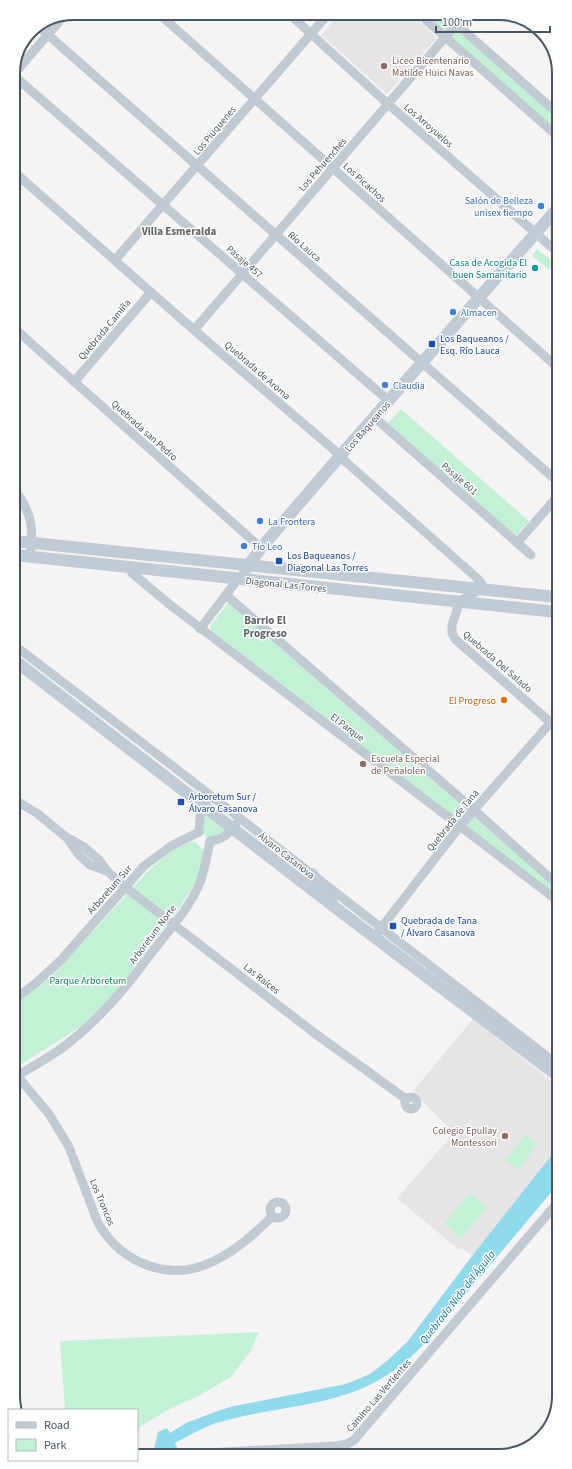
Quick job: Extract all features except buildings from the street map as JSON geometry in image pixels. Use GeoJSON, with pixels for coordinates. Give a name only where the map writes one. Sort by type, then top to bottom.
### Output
{"type":"FeatureCollection","features":[{"type":"Feature","properties":{"kind":"main road","name":"Los Baqueanos"},"geometry":{"type":"LineString","coordinates":[[238,579],[261,548],[340,456],[552,215]]}},
{"type":"Feature","properties":{"kind":"main road","name":"Diagonal Las Torres"},"geometry":{"type":"LineString","coordinates":[[20,542],[483,588],[552,596]]}},
{"type":"Feature","properties":{"kind":"main road","name":"Diagonal Las Torres"},"geometry":{"type":"LineString","coordinates":[[20,556],[552,611]]}},
{"type":"Feature","properties":{"kind":"main road","name":"Álvaro Casanova"},"geometry":{"type":"LineString","coordinates":[[20,664],[207,800],[233,828],[345,915],[378,932],[552,1072]]}},
{"type":"Feature","properties":{"kind":"main road"},"geometry":{"type":"LineString","coordinates":[[312,874],[345,915]]}},
{"type":"Feature","properties":{"kind":"main road"},"geometry":{"type":"LineString","coordinates":[[534,1058],[552,1062]]}},
{"type":"Feature","properties":{"kind":"street","name":"Los Picachos"},"geometry":{"type":"LineString","coordinates":[[166,20],[552,363]]}},
{"type":"Feature","properties":{"kind":"street","name":"Los Arroyuelos"},"geometry":{"type":"LineString","coordinates":[[296,20],[388,104],[552,248]]}},
{"type":"Feature","properties":{"kind":"street","name":"Los Piuquenes"},"geometry":{"type":"LineString","coordinates":[[116,260],[198,166],[254,98],[323,20]]}},
{"type":"Feature","properties":{"kind":"street"},"geometry":{"type":"LineString","coordinates":[[427,20],[552,131]]}},
{"type":"Feature","properties":{"kind":"street"},"geometry":{"type":"LineString","coordinates":[[452,20],[552,108]]}},
{"type":"Feature","properties":{"kind":"street","name":"Los Pehuenches"},"geometry":{"type":"LineString","coordinates":[[194,330],[460,20]]}},
{"type":"Feature","properties":{"kind":"street"},"geometry":{"type":"LineString","coordinates":[[21,66],[59,22]]}},
{"type":"Feature","properties":{"kind":"street","name":"Río Lauca"},"geometry":{"type":"LineString","coordinates":[[42,30],[552,477]]}},
{"type":"Feature","properties":{"kind":"street","name":"Pasaje 457"},"geometry":{"type":"LineString","coordinates":[[20,81],[389,401]]}},
{"type":"Feature","properties":{"kind":"street","name":"Quebrada de Aroma"},"geometry":{"type":"LineString","coordinates":[[20,177],[340,456],[478,579],[483,588]]}},
{"type":"Feature","properties":{"kind":"street","name":"Quebrada Camiña"},"geometry":{"type":"LineString","coordinates":[[74,382],[151,292]]}},
{"type":"Feature","properties":{"kind":"street","name":"Quebrada san Pedro"},"geometry":{"type":"LineString","coordinates":[[20,333],[261,548]]}},
{"type":"Feature","properties":{"kind":"street","name":"Pasaje 601"},"geometry":{"type":"LineString","coordinates":[[374,417],[531,556]]}},
{"type":"Feature","properties":{"kind":"street"},"geometry":{"type":"LineString","coordinates":[[20,497],[24,502],[32,527],[30,557]]}},
{"type":"Feature","properties":{"kind":"street"},"geometry":{"type":"LineString","coordinates":[[517,543],[552,503]]}},
{"type":"Feature","properties":{"kind":"street","name":"El Parque"},"geometry":{"type":"LineString","coordinates":[[129,567],[132,573],[200,629],[552,896]]}},
{"type":"Feature","properties":{"kind":"street","name":"Los Baqueanos"},"geometry":{"type":"LineString","coordinates":[[200,629],[238,579]]}},
{"type":"Feature","properties":{"kind":"street"},"geometry":{"type":"LineString","coordinates":[[460,601],[483,588]]}},
{"type":"Feature","properties":{"kind":"street","name":"El Parque"},"geometry":{"type":"LineString","coordinates":[[226,594],[552,880]]}},
{"type":"Feature","properties":{"kind":"street","name":"Quebrada Del Salado"},"geometry":{"type":"LineString","coordinates":[[460,601],[452,625],[452,633],[455,639],[552,723]]}},
{"type":"Feature","properties":{"kind":"street","name":"Álvaro Casanova"},"geometry":{"type":"LineString","coordinates":[[20,650],[207,800],[240,818],[312,874],[378,932],[552,1060]]}},
{"type":"Feature","properties":{"kind":"street","name":"Quebrada de Tana"},"geometry":{"type":"LineString","coordinates":[[378,932],[460,826],[552,727]]}},
{"type":"Feature","properties":{"kind":"street"},"geometry":{"type":"LineString","coordinates":[[207,800],[200,816],[199,832],[210,841],[221,839],[229,833],[240,818]]}},
{"type":"Feature","properties":{"kind":"street","name":"Las Raíces"},"geometry":{"type":"LineString","coordinates":[[20,803],[38,814],[66,837],[90,865],[107,871],[313,1032],[406,1100]]}},
{"type":"Feature","properties":{"kind":"street","name":"Arboretum Sur"},"geometry":{"type":"LineString","coordinates":[[20,996],[36,984],[60,961],[138,873],[153,859],[171,846],[199,832]]}},
{"type":"Feature","properties":{"kind":"street","name":"Arboretum Norte"},"geometry":{"type":"LineString","coordinates":[[20,1073],[62,1048],[104,1012],[128,984],[188,906],[199,885],[205,867],[210,841]]}},
{"type":"Feature","properties":{"kind":"street","name":"Los Troncos"},"geometry":{"type":"LineString","coordinates":[[20,1080],[49,1114],[69,1147],[98,1223],[103,1232],[116,1247],[132,1259],[160,1269],[179,1270],[198,1267],[223,1256],[250,1238],[274,1216]]}},
{"type":"Feature","properties":{"kind":"street","name":"Camino Las Vertientes"},"geometry":{"type":"LineString","coordinates":[[280,1449],[336,1446],[347,1444],[354,1440],[552,1207]]}},
{"type":"Feature","properties":{"kind":"shaded area","name":"Liceo Bicentenario Matilde Huici Navas"},"geometry":{"type":"Polygon","coordinates":[[[334,20],[418,20],[437,38],[387,94],[321,35],[334,20]]]}},
{"type":"Feature","properties":{"kind":"shaded area"},"geometry":{"type":"Polygon","coordinates":[[[552,225],[552,239],[550,237],[549,228],[552,225]]]}},
{"type":"Feature","properties":{"kind":"shaded area","name":"Colegio Epullay Montessori"},"geometry":{"type":"Polygon","coordinates":[[[473,1019],[552,1081],[552,1155],[472,1256],[462,1248],[459,1250],[397,1198],[454,1133],[413,1091],[473,1019]]]}},
{"type":"Feature","properties":{"kind":"green space"},"geometry":{"type":"Polygon","coordinates":[[[431,20],[447,20],[552,111],[552,129],[431,20]]]}},
{"type":"Feature","properties":{"kind":"green space"},"geometry":{"type":"Polygon","coordinates":[[[537,249],[552,261],[552,266],[549,270],[532,256],[537,249]]]}},
{"type":"Feature","properties":{"kind":"green space"},"geometry":{"type":"Polygon","coordinates":[[[401,409],[529,521],[516,536],[388,423],[401,409]]]}},
{"type":"Feature","properties":{"kind":"green space"},"geometry":{"type":"Polygon","coordinates":[[[228,603],[552,884],[552,892],[211,630],[210,626],[228,603]]]}},
{"type":"Feature","properties":{"kind":"green space"},"geometry":{"type":"Polygon","coordinates":[[[205,814],[226,830],[211,838],[201,832],[205,814]]]}},
{"type":"Feature","properties":{"kind":"green space","name":"Parque Arboretum"},"geometry":{"type":"Polygon","coordinates":[[[194,841],[205,852],[201,868],[194,885],[178,910],[110,999],[80,1027],[20,1065],[20,1000],[51,977],[149,870],[174,849],[194,841]]]}},
{"type":"Feature","properties":{"kind":"green space"},"geometry":{"type":"Polygon","coordinates":[[[526,1134],[538,1144],[518,1170],[505,1160],[526,1134]]]}},
{"type":"Feature","properties":{"kind":"green space"},"geometry":{"type":"Polygon","coordinates":[[[469,1193],[487,1207],[461,1239],[444,1224],[469,1193]]]}},
{"type":"Feature","properties":{"kind":"green space"},"geometry":{"type":"Polygon","coordinates":[[[259,1332],[250,1352],[231,1377],[200,1395],[170,1409],[141,1426],[138,1430],[138,1409],[65,1409],[60,1341],[259,1332]]]}},
{"type":"Feature","properties":{"kind":"water","name":"Quebrada Nido del Águila"},"geometry":{"type":"Polygon","coordinates":[[[552,1155],[552,1191],[423,1345],[400,1366],[376,1382],[351,1393],[300,1406],[216,1423],[175,1443],[177,1448],[176,1449],[154,1449],[158,1432],[167,1428],[170,1433],[186,1423],[230,1407],[346,1384],[370,1374],[388,1360],[408,1341],[472,1256],[552,1155]]]}},
{"type":"Feature","properties":{"kind":"place","name":"Liceo Bicentenario Matilde Huici Navas"},"geometry":{"type":"Point","coordinates":[384,66]}},
{"type":"Feature","properties":{"kind":"place","name":"Salón de Belleza unisex tiempo"},"geometry":{"type":"Point","coordinates":[541,206]}},
{"type":"Feature","properties":{"kind":"place","name":"Casa de Acogida El buen Samanitario"},"geometry":{"type":"Point","coordinates":[535,268]}},
{"type":"Feature","properties":{"kind":"place","name":"Almacen"},"geometry":{"type":"Point","coordinates":[453,312]}},
{"type":"Feature","properties":{"kind":"place","name":"Los Baqueanos / Esq. Río Lauca"},"geometry":{"type":"Point","coordinates":[432,344]}},
{"type":"Feature","properties":{"kind":"place","name":"Claudia"},"geometry":{"type":"Point","coordinates":[385,385]}},
{"type":"Feature","properties":{"kind":"place","name":"La Frontera"},"geometry":{"type":"Point","coordinates":[260,521]}},
{"type":"Feature","properties":{"kind":"place","name":"Tío Leo"},"geometry":{"type":"Point","coordinates":[244,546]}},
{"type":"Feature","properties":{"kind":"place","name":"Los Baqueanos / Diagonal Las Torres"},"geometry":{"type":"Point","coordinates":[279,561]}},
{"type":"Feature","properties":{"kind":"place","name":"El Progreso"},"geometry":{"type":"Point","coordinates":[504,700]}},
{"type":"Feature","properties":{"kind":"place","name":"Escuela Especial de Peñalolén"},"geometry":{"type":"Point","coordinates":[363,764]}},
{"type":"Feature","properties":{"kind":"place","name":"Arboretum Sur / Álvaro Casanova"},"geometry":{"type":"Point","coordinates":[181,802]}},
{"type":"Feature","properties":{"kind":"place","name":"Quebrada de Tana / Álvaro Casanova"},"geometry":{"type":"Point","coordinates":[393,926]}},
{"type":"Feature","properties":{"kind":"place","name":"Colegio Epullay Montessori"},"geometry":{"type":"Point","coordinates":[505,1136]}},
{"type":"Feature","properties":{"kind":"district","name":"Villa Esmeralda"},"geometry":{"type":"Point","coordinates":[179,231]}},
{"type":"Feature","properties":{"kind":"district","name":"Barrio El Progreso"},"geometry":{"type":"Point","coordinates":[265,626]}}]}
